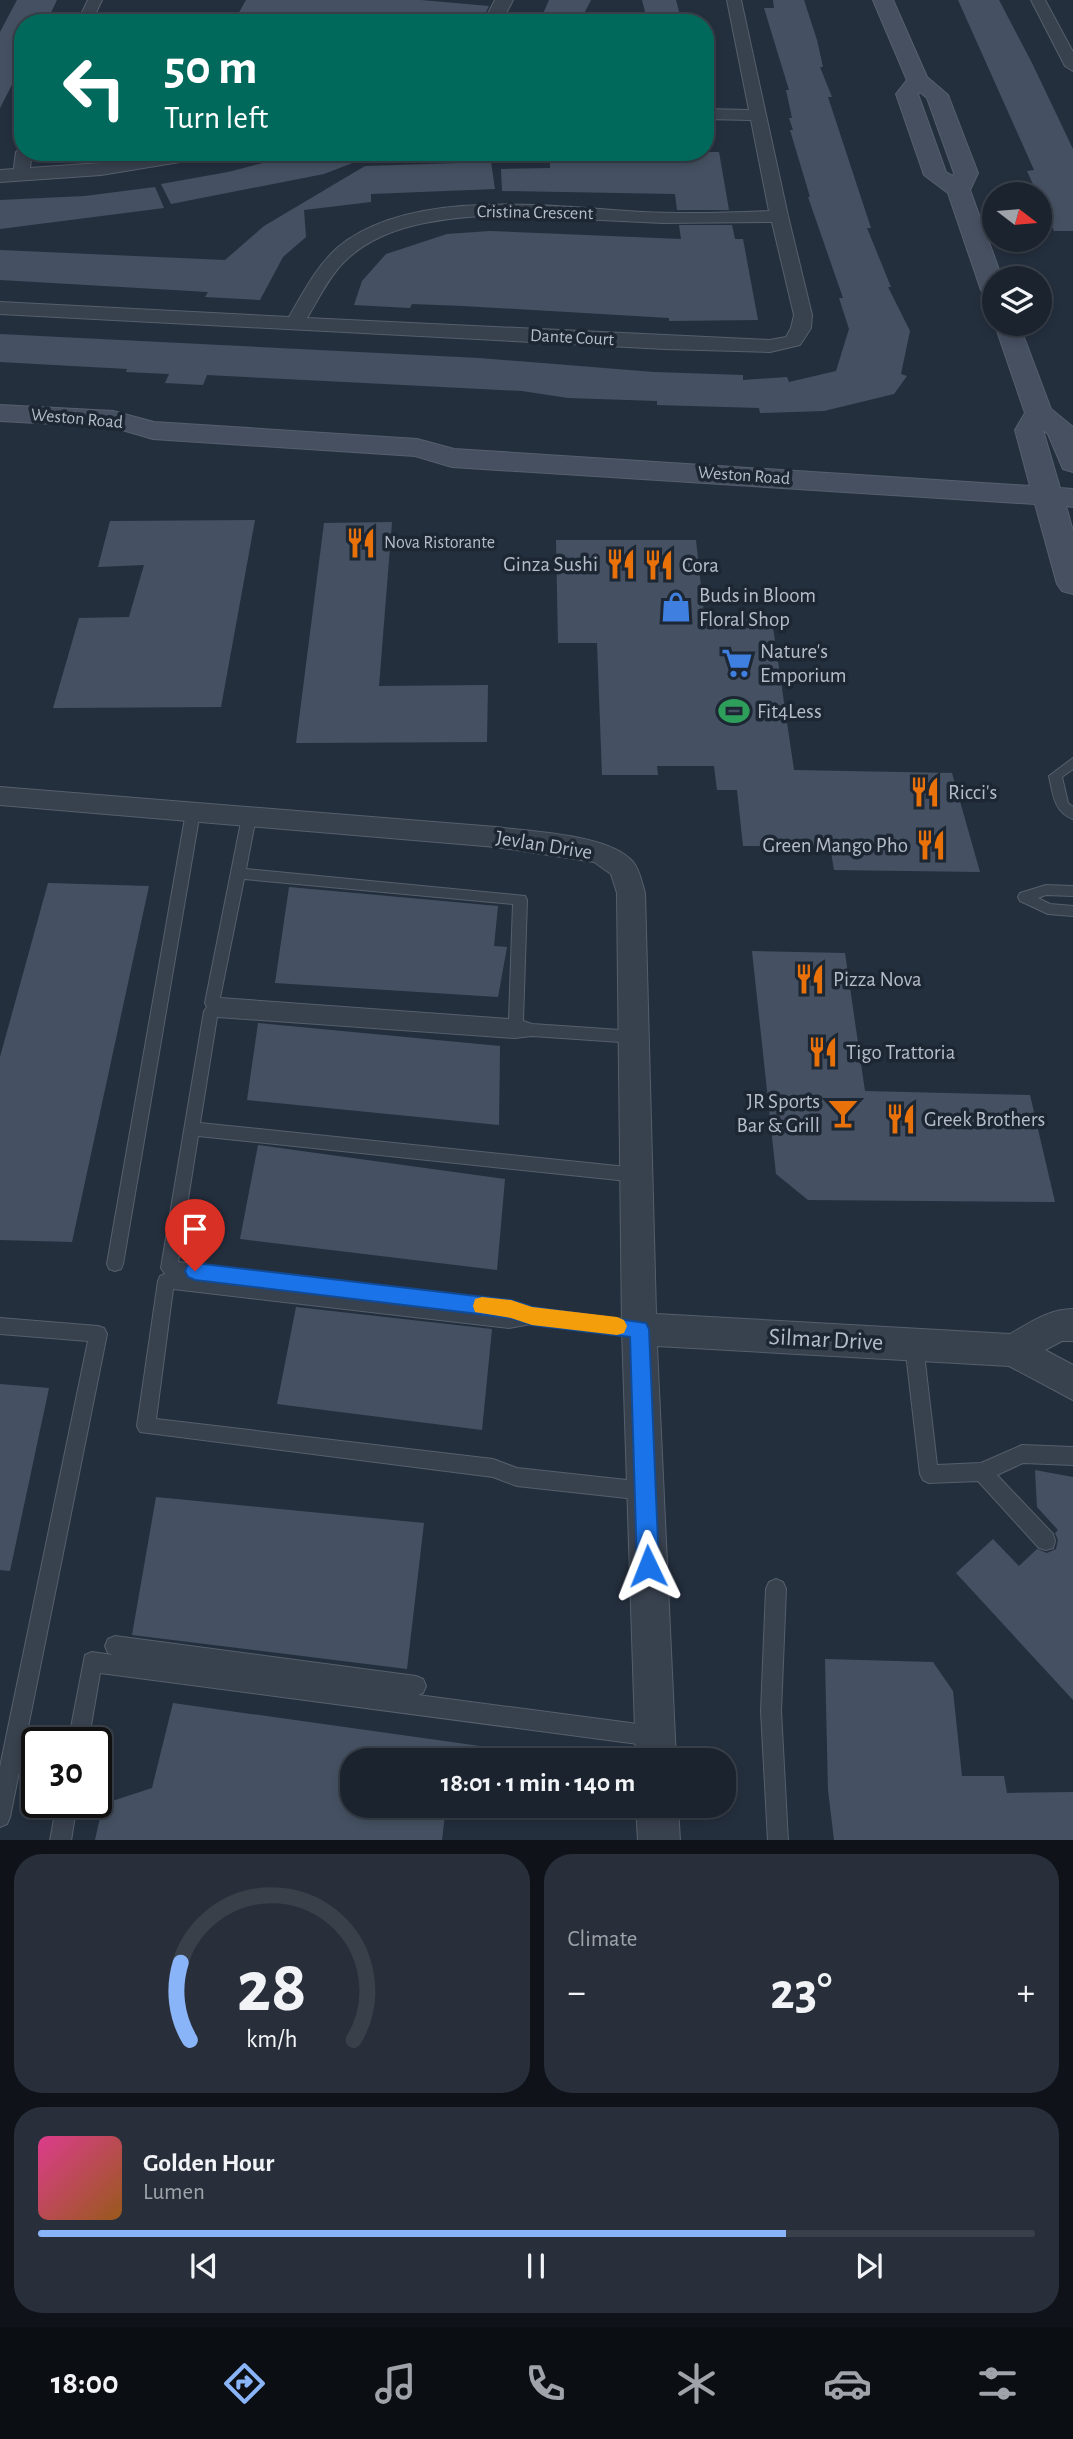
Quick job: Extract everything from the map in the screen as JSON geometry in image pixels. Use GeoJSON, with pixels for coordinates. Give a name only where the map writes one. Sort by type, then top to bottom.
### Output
{"type":"FeatureCollection","features":[{"type":"Feature","properties":{"kind":"main road"},"geometry":{"type":"LineString","coordinates":[[883,0],[918,80],[907,94],[936,175],[958,190],[985,266]]}},
{"type":"Feature","properties":{"kind":"main road"},"geometry":{"type":"LineString","coordinates":[[1010,336],[1039,413],[1062,430],[1073,463]]}},
{"type":"Feature","properties":{"kind":"main road","name":"Weston Road"},"geometry":{"type":"LineString","coordinates":[[0,413],[113,419],[153,430],[417,448],[452,458],[1054,489],[1073,473]]}},
{"type":"Feature","properties":{"kind":"main road"},"geometry":{"type":"LineString","coordinates":[[1039,413],[1029,430],[1054,489],[1073,584]]}},
{"type":"Feature","properties":{"kind":"main road","name":"Weston Road"},"geometry":{"type":"LineString","coordinates":[[0,432],[103,439],[153,430]]}},
{"type":"Feature","properties":{"kind":"street","name":"Dante Court"},"geometry":{"type":"LineString","coordinates":[[0,308],[678,344],[770,346],[793,341],[799,335],[803,315],[779,216],[734,0]]}},
{"type":"Feature","properties":{"kind":"street"},"geometry":{"type":"LineString","coordinates":[[1038,0],[1073,66]]}},
{"type":"Feature","properties":{"kind":"street"},"geometry":{"type":"LineString","coordinates":[[714,114],[757,115]]}},
{"type":"Feature","properties":{"kind":"street"},"geometry":{"type":"LineString","coordinates":[[11,176],[101,169],[149,161]]}},
{"type":"Feature","properties":{"kind":"street","name":"Cristina Crescent"},"geometry":{"type":"LineString","coordinates":[[295,323],[324,272],[337,258],[354,244],[404,222],[479,210],[530,210],[645,217],[779,216]]}},
{"type":"Feature","properties":{"kind":"street","name":"Jevlan Drive"},"geometry":{"type":"LineString","coordinates":[[0,796],[496,837],[602,854],[623,868],[631,893],[639,1329],[655,1748]]}},
{"type":"Feature","properties":{"kind":"street"},"geometry":{"type":"LineString","coordinates":[[1013,1350],[1058,1325],[1073,1325]]}},
{"type":"Feature","properties":{"kind":"street","name":"Silmar Drive"},"geometry":{"type":"LineString","coordinates":[[639,1329],[1013,1350],[1073,1384]]}},
{"type":"Feature","properties":{"kind":"street"},"geometry":{"type":"LineString","coordinates":[[658,1818],[659,1840]]}},
{"type":"Feature","properties":{"kind":"lane"},"geometry":{"type":"LineString","coordinates":[[1073,762],[1055,776],[1062,805],[1073,814]]}},
{"type":"Feature","properties":{"kind":"lane"},"geometry":{"type":"LineString","coordinates":[[115,1264],[193,812]]}},
{"type":"Feature","properties":{"kind":"lane"},"geometry":{"type":"LineString","coordinates":[[249,817],[212,1003],[516,1025],[532,1030]]}},
{"type":"Feature","properties":{"kind":"lane"},"geometry":{"type":"LineString","coordinates":[[238,873],[520,900],[516,1025]]}},
{"type":"Feature","properties":{"kind":"lane"},"geometry":{"type":"LineString","coordinates":[[1073,891],[1046,890],[1025,897],[1048,909],[1073,911]]}},
{"type":"Feature","properties":{"kind":"lane"},"geometry":{"type":"LineString","coordinates":[[635,1037],[532,1030],[515,1032],[211,1011],[169,1268],[511,1309],[532,1316],[639,1329]]}},
{"type":"Feature","properties":{"kind":"lane"},"geometry":{"type":"LineString","coordinates":[[191,1129],[637,1175]]}},
{"type":"Feature","properties":{"kind":"lane"},"geometry":{"type":"LineString","coordinates":[[532,1316],[509,1320],[166,1280],[146,1426],[493,1468],[517,1478],[645,1491]]}},
{"type":"Feature","properties":{"kind":"lane"},"geometry":{"type":"LineString","coordinates":[[0,1326],[98,1334],[0,1817]]}},
{"type":"Feature","properties":{"kind":"lane"},"geometry":{"type":"LineString","coordinates":[[914,1345],[929,1474],[982,1472],[1022,1454],[1073,1456]]}},
{"type":"Feature","properties":{"kind":"lane"},"geometry":{"type":"LineString","coordinates":[[982,1472],[1046,1541]]}},
{"type":"Feature","properties":{"kind":"lane"},"geometry":{"type":"LineString","coordinates":[[776,1589],[771,1711],[778,1840]]}},
{"type":"Feature","properties":{"kind":"lane"},"geometry":{"type":"LineString","coordinates":[[115,1646],[416,1686]]}},
{"type":"Feature","properties":{"kind":"lane"},"geometry":{"type":"LineString","coordinates":[[81,1727],[92,1662],[655,1748]]}},
{"type":"Feature","properties":{"kind":"lane"},"geometry":{"type":"LineString","coordinates":[[60,1840],[64,1818]]}},
{"type":"Feature","properties":{"kind":"building"},"geometry":{"type":"Polygon","coordinates":[[[17,0],[57,0],[50,14],[14,14],[14,81],[0,108],[0,32],[17,0]]]}},
{"type":"Feature","properties":{"kind":"building"},"geometry":{"type":"Polygon","coordinates":[[[246,0],[421,0],[489,6],[485,14],[238,14],[246,0]]]}},
{"type":"Feature","properties":{"kind":"building"},"geometry":{"type":"Polygon","coordinates":[[[549,0],[591,0],[584,14],[543,14],[549,0]]]}},
{"type":"Feature","properties":{"kind":"building"},"geometry":{"type":"Polygon","coordinates":[[[642,0],[676,0],[680,14],[646,14],[642,0]]]}},
{"type":"Feature","properties":{"kind":"building"},"geometry":{"type":"Polygon","coordinates":[[[773,0],[804,0],[817,40],[823,67],[820,67],[832,97],[828,97],[871,228],[867,228],[891,287],[888,287],[910,331],[901,374],[907,376],[894,394],[824,411],[760,413],[759,408],[657,405],[657,401],[568,398],[522,391],[207,375],[203,385],[165,383],[169,374],[0,362],[0,334],[479,358],[654,372],[743,375],[743,380],[787,377],[789,382],[836,371],[849,329],[839,298],[843,298],[808,197],[790,130],[793,130],[789,118],[792,118],[786,90],[789,90],[764,8],[774,8],[773,0]]]}},
{"type":"Feature","properties":{"kind":"building"},"geometry":{"type":"Polygon","coordinates":[[[958,0],[999,0],[1032,63],[1073,149],[1073,231],[1054,231],[1052,182],[1032,182],[1027,171],[1034,170],[958,0]]]}},
{"type":"Feature","properties":{"kind":"building"},"geometry":{"type":"Polygon","coordinates":[[[714,152],[719,152],[729,210],[677,210],[675,194],[502,191],[501,169],[550,168],[550,161],[714,161],[714,152]]]}},
{"type":"Feature","properties":{"kind":"building"},"geometry":{"type":"Polygon","coordinates":[[[271,161],[358,161],[324,174],[171,204],[161,184],[271,161]]]}},
{"type":"Feature","properties":{"kind":"building"},"geometry":{"type":"Polygon","coordinates":[[[491,162],[495,189],[371,194],[371,202],[304,210],[306,237],[283,257],[260,300],[205,297],[208,292],[0,280],[0,250],[225,260],[264,226],[365,166],[491,162]]]}},
{"type":"Feature","properties":{"kind":"building"},"geometry":{"type":"Polygon","coordinates":[[[155,187],[164,208],[0,229],[0,200],[85,196],[155,187]]]}},
{"type":"Feature","properties":{"kind":"building"},"geometry":{"type":"Polygon","coordinates":[[[679,225],[732,225],[735,239],[743,239],[758,320],[669,321],[669,318],[463,306],[412,304],[410,308],[354,305],[362,281],[386,254],[447,234],[490,231],[681,239],[679,225]]]}},
{"type":"Feature","properties":{"kind":"building"},"geometry":{"type":"Polygon","coordinates":[[[255,520],[221,707],[53,708],[79,618],[129,617],[144,565],[98,567],[110,521],[255,520]]]}},
{"type":"Feature","properties":{"kind":"building"},"geometry":{"type":"Polygon","coordinates":[[[392,522],[379,686],[488,685],[487,742],[296,743],[324,523],[392,522]]]}},
{"type":"Feature","properties":{"kind":"building"},"geometry":{"type":"Polygon","coordinates":[[[556,540],[696,540],[704,614],[771,614],[794,770],[952,773],[980,872],[834,870],[830,846],[743,846],[737,790],[717,790],[714,766],[657,766],[658,775],[602,775],[597,643],[558,643],[556,540]]]}},
{"type":"Feature","properties":{"kind":"building"},"geometry":{"type":"Polygon","coordinates":[[[48,883],[149,886],[72,1242],[0,1240],[0,1057],[48,883]]]}},
{"type":"Feature","properties":{"kind":"building"},"geometry":{"type":"Polygon","coordinates":[[[289,887],[498,906],[494,946],[507,947],[498,997],[275,983],[289,887]]]}},
{"type":"Feature","properties":{"kind":"building"},"geometry":{"type":"Polygon","coordinates":[[[752,951],[845,953],[865,1091],[1030,1095],[1055,1202],[808,1200],[776,1174],[752,951]]]}},
{"type":"Feature","properties":{"kind":"building"},"geometry":{"type":"Polygon","coordinates":[[[258,1023],[500,1046],[499,1125],[247,1100],[258,1023]]]}},
{"type":"Feature","properties":{"kind":"building"},"geometry":{"type":"Polygon","coordinates":[[[258,1145],[505,1179],[497,1270],[240,1239],[258,1145]]]}},
{"type":"Feature","properties":{"kind":"building"},"geometry":{"type":"Polygon","coordinates":[[[296,1307],[492,1329],[482,1430],[277,1404],[296,1307]]]}},
{"type":"Feature","properties":{"kind":"building"},"geometry":{"type":"Polygon","coordinates":[[[0,1384],[49,1388],[10,1571],[0,1570],[0,1384]]]}},
{"type":"Feature","properties":{"kind":"building"},"geometry":{"type":"Polygon","coordinates":[[[1035,1470],[1073,1477],[1073,1700],[956,1573],[993,1539],[1019,1566],[1037,1549],[1047,1553],[1056,1549],[1058,1540],[1055,1533],[1058,1530],[1037,1507],[1035,1470]]]}},
{"type":"Feature","properties":{"kind":"building"},"geometry":{"type":"Polygon","coordinates":[[[156,1497],[424,1523],[407,1669],[132,1635],[156,1497]]]}},
{"type":"Feature","properties":{"kind":"building"},"geometry":{"type":"Polygon","coordinates":[[[825,1659],[933,1662],[953,1691],[962,1776],[1004,1776],[1007,1793],[1073,1792],[1073,1840],[834,1840],[828,1790],[825,1659]]]}},
{"type":"Feature","properties":{"kind":"building"},"geometry":{"type":"Polygon","coordinates":[[[173,1703],[487,1747],[340,1748],[340,1818],[445,1818],[442,1840],[95,1840],[100,1818],[112,1818],[112,1801],[152,1788],[173,1703]]]}},
{"type":"Feature","properties":{"kind":"slow traffic"},"geometry":{"type":"LineString","coordinates":[[482,1306],[511,1309],[532,1316],[617,1326]]}},
{"type":"Feature","properties":{"kind":"place","name":"Nova Ristorante"},"geometry":{"type":"Point","coordinates":[361,543]}},
{"type":"Feature","properties":{"kind":"place","name":"Ginza Sushi"},"geometry":{"type":"Point","coordinates":[621,564]}},
{"type":"Feature","properties":{"kind":"place","name":"Cora"},"geometry":{"type":"Point","coordinates":[659,565]}},
{"type":"Feature","properties":{"kind":"place","name":"Buds in Bloom Floral Shop"},"geometry":{"type":"Point","coordinates":[676,607]}},
{"type":"Feature","properties":{"kind":"place","name":"Nature's Emporium"},"geometry":{"type":"Point","coordinates":[737,663]}},
{"type":"Feature","properties":{"kind":"place","name":"Fit4Less"},"geometry":{"type":"Point","coordinates":[734,711]}},
{"type":"Feature","properties":{"kind":"place","name":"Ricci's"},"geometry":{"type":"Point","coordinates":[925,792]}},
{"type":"Feature","properties":{"kind":"place","name":"Green Mango Pho"},"geometry":{"type":"Point","coordinates":[931,845]}},
{"type":"Feature","properties":{"kind":"place","name":"Pizza Nova"},"geometry":{"type":"Point","coordinates":[810,979]}},
{"type":"Feature","properties":{"kind":"place","name":"Tigo Trattoria"},"geometry":{"type":"Point","coordinates":[823,1052]}},
{"type":"Feature","properties":{"kind":"place","name":"JR Sports Bar & Grill"},"geometry":{"type":"Point","coordinates":[843,1113]}},
{"type":"Feature","properties":{"kind":"place","name":"Greek Brothers"},"geometry":{"type":"Point","coordinates":[901,1119]}},
{"type":"Feature","properties":{"kind":"route"},"geometry":{"type":"LineString","coordinates":[[195,1271],[511,1309],[532,1316],[639,1329],[648,1566]]}}]}
